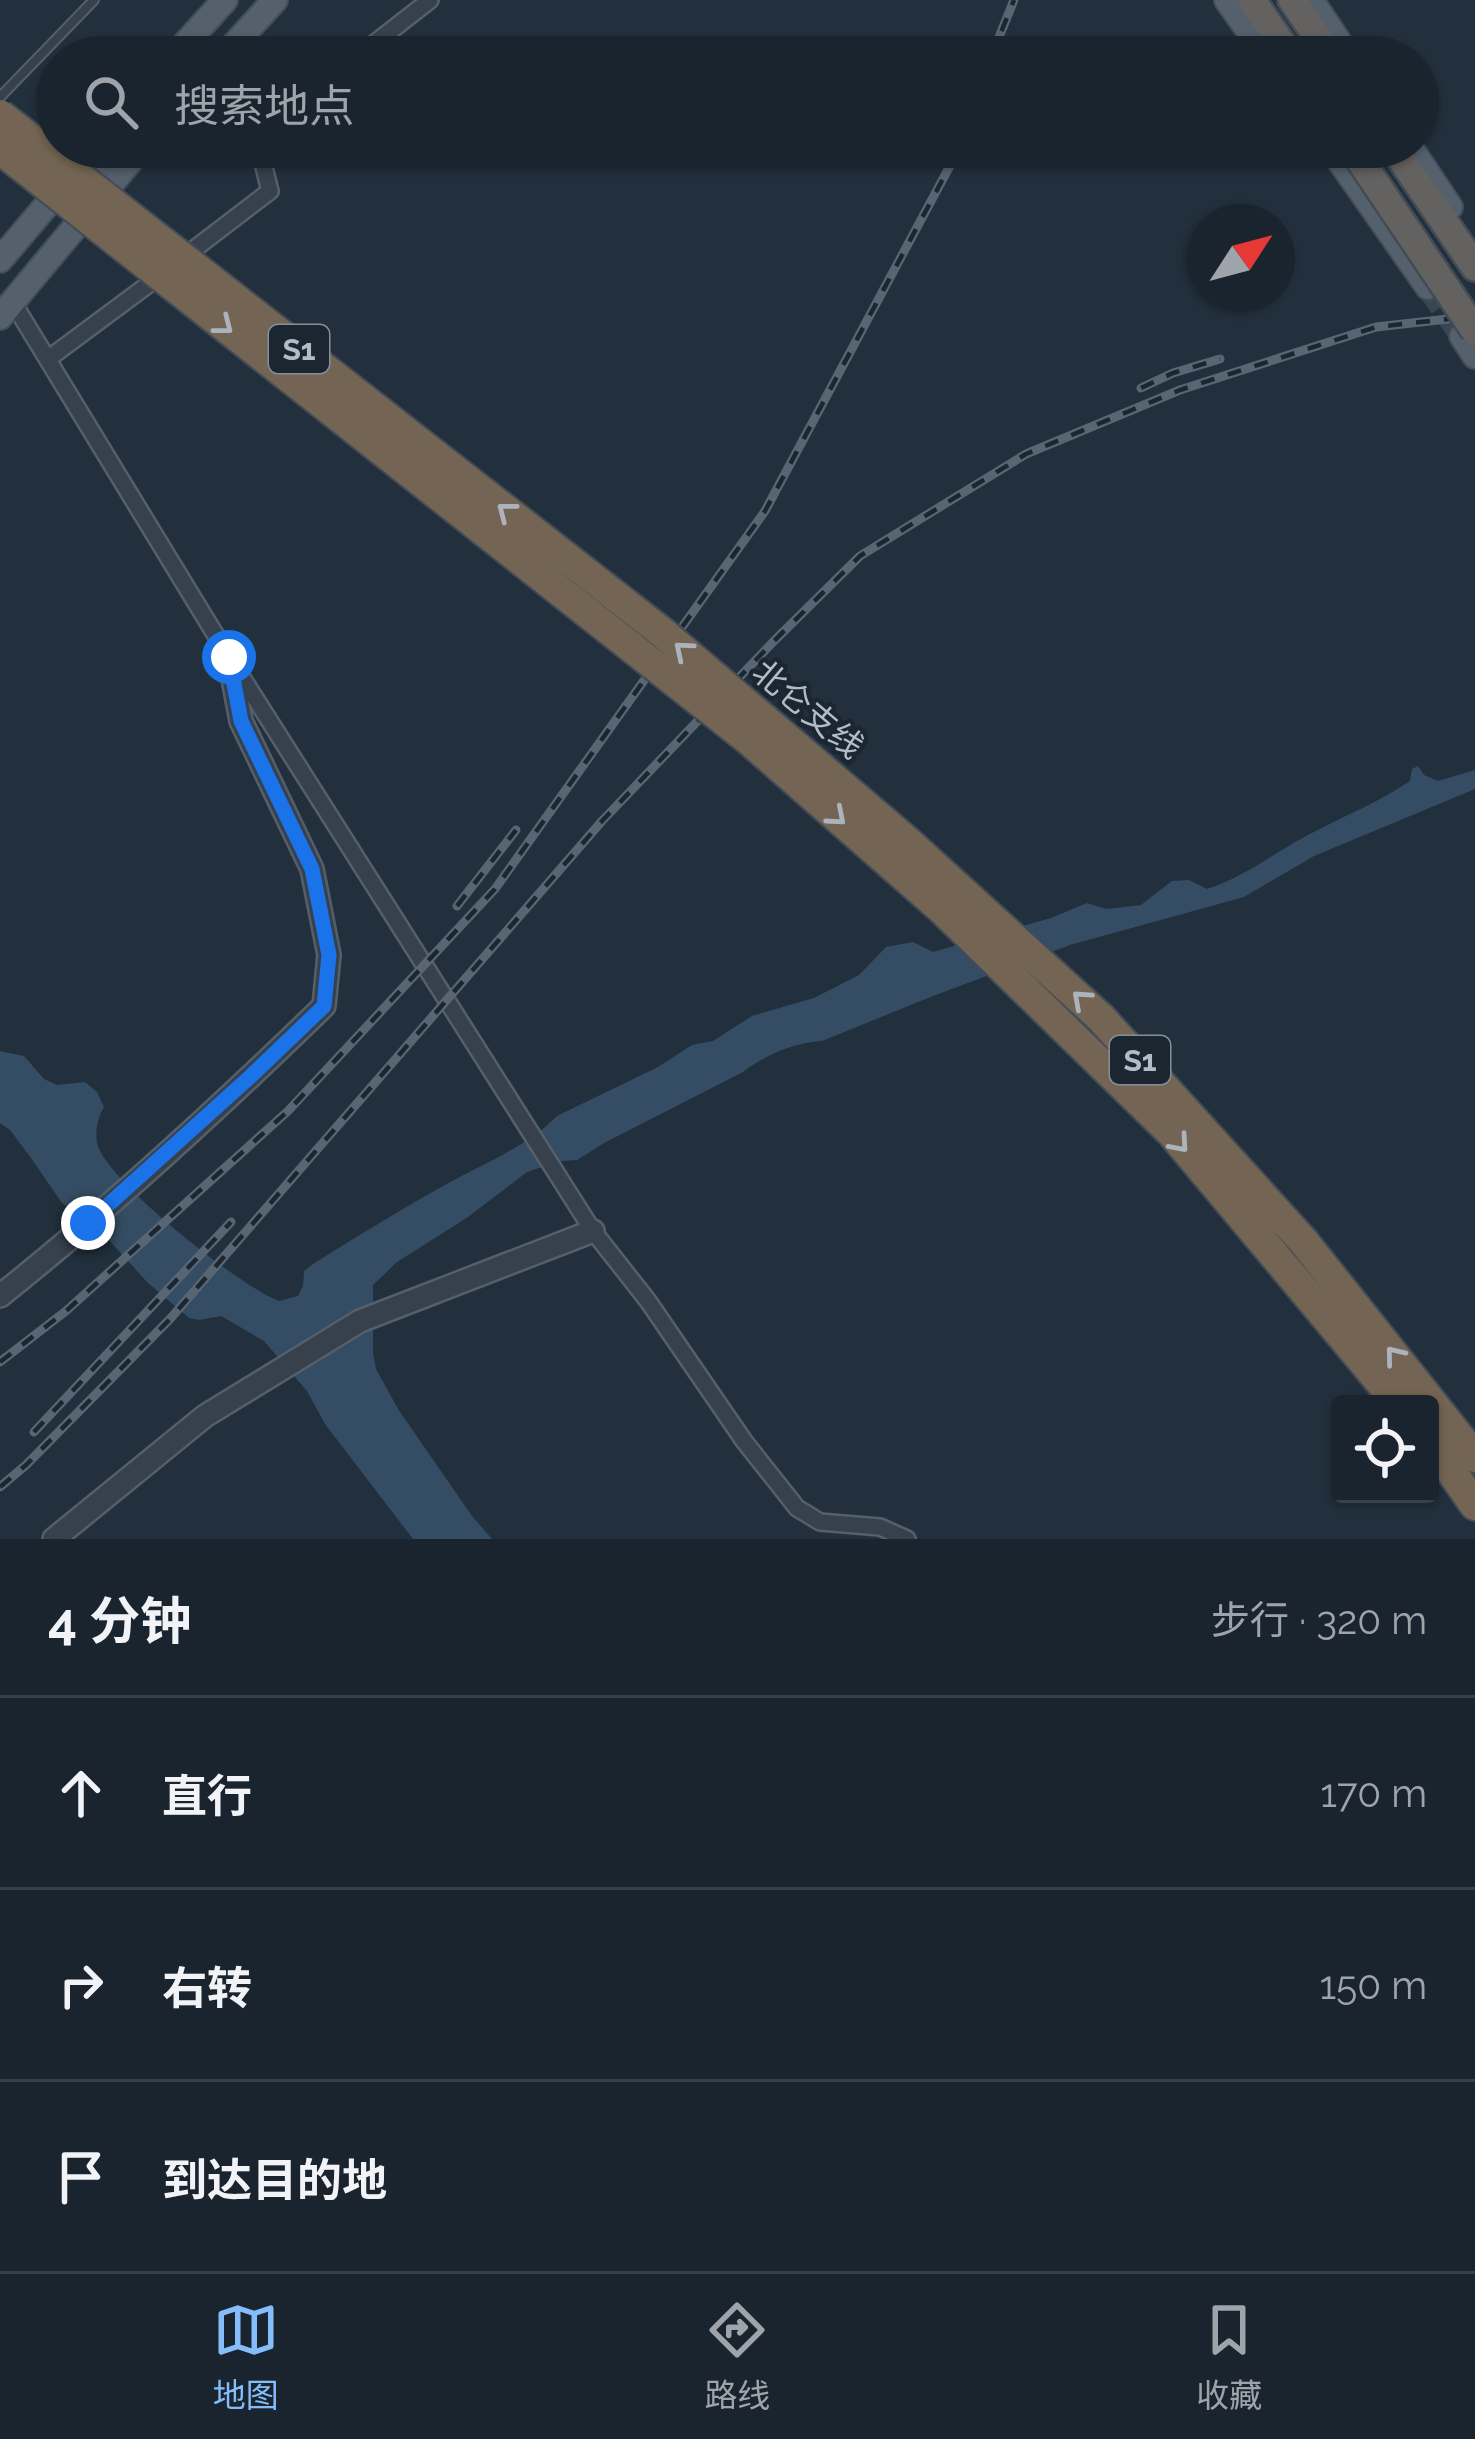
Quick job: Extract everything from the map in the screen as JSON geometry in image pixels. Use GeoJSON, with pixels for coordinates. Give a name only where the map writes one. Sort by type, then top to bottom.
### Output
{"type":"FeatureCollection","features":[{"type":"Feature","properties":{"kind":"highway"},"geometry":{"type":"LineString","coordinates":[[1252,0],[1277,36]]}},
{"type":"Feature","properties":{"kind":"highway"},"geometry":{"type":"LineString","coordinates":[[1292,0],[1317,36]]}},
{"type":"Feature","properties":{"kind":"highway","name":"北仑支线"},"geometry":{"type":"LineString","coordinates":[[0,115],[36,143]]}},
{"type":"Feature","properties":{"kind":"highway","name":"北仑支线"},"geometry":{"type":"LineString","coordinates":[[0,149],[910,843],[1101,1018],[1304,1242],[1471,1452]]}},
{"type":"Feature","properties":{"kind":"highway","name":"北仑支线"},"geometry":{"type":"LineString","coordinates":[[68,168],[663,633],[1172,1133],[1391,1395]]}},
{"type":"Feature","properties":{"kind":"highway"},"geometry":{"type":"LineString","coordinates":[[1364,168],[1471,341]]}},
{"type":"Feature","properties":{"kind":"highway"},"geometry":{"type":"LineString","coordinates":[[1407,168],[1475,267]]}},
{"type":"Feature","properties":{"kind":"highway"},"geometry":{"type":"LineString","coordinates":[[1439,1454],[1475,1505]]}},
{"type":"Feature","properties":{"kind":"main road"},"geometry":{"type":"LineString","coordinates":[[192,36],[225,0]]}},
{"type":"Feature","properties":{"kind":"main road"},"geometry":{"type":"LineString","coordinates":[[212,36],[245,0]]}},
{"type":"Feature","properties":{"kind":"main road"},"geometry":{"type":"LineString","coordinates":[[242,36],[275,0]]}},
{"type":"Feature","properties":{"kind":"main road"},"geometry":{"type":"LineString","coordinates":[[1227,0],[1252,36]]}},
{"type":"Feature","properties":{"kind":"main road"},"geometry":{"type":"LineString","coordinates":[[1311,0],[1334,36]]}},
{"type":"Feature","properties":{"kind":"main road"},"geometry":{"type":"LineString","coordinates":[[0,260],[78,168]]}},
{"type":"Feature","properties":{"kind":"main road"},"geometry":{"type":"LineString","coordinates":[[34,277],[51,232],[103,168]]}},
{"type":"Feature","properties":{"kind":"main road"},"geometry":{"type":"LineString","coordinates":[[6,309],[125,168]]}},
{"type":"Feature","properties":{"kind":"main road"},"geometry":{"type":"LineString","coordinates":[[1345,168],[1428,287]]}},
{"type":"Feature","properties":{"kind":"main road"},"geometry":{"type":"LineString","coordinates":[[1424,168],[1475,244]]}},
{"type":"Feature","properties":{"kind":"street"},"geometry":{"type":"LineString","coordinates":[[385,36],[430,0]]}},
{"type":"Feature","properties":{"kind":"street"},"geometry":{"type":"LineString","coordinates":[[48,359],[270,190],[264,168]]}},
{"type":"Feature","properties":{"kind":"street"},"geometry":{"type":"LineString","coordinates":[[6,309],[48,359],[229,657],[593,1231],[648,1301],[743,1441],[796,1508],[820,1522],[880,1527],[907,1539]]}},
{"type":"Feature","properties":{"kind":"street"},"geometry":{"type":"LineString","coordinates":[[0,1296],[88,1223],[324,1006],[329,955],[312,869],[241,721],[229,657]]}},
{"type":"Feature","properties":{"kind":"street"},"geometry":{"type":"LineString","coordinates":[[54,1539],[205,1415],[360,1321],[593,1231]]}},
{"type":"Feature","properties":{"kind":"lane"},"geometry":{"type":"LineString","coordinates":[[59,36],[94,0]]}},
{"type":"Feature","properties":{"kind":"lane"},"geometry":{"type":"LineString","coordinates":[[0,97],[36,60]]}},
{"type":"Feature","properties":{"kind":"water"},"geometry":{"type":"Polygon","coordinates":[[[1418,766],[1438,781],[1475,770],[1475,789],[1314,856],[1244,897],[1070,945],[822,1041],[780,1051],[577,1160],[527,1172],[397,1262],[373,1285],[376,1369],[398,1409],[492,1539],[413,1539],[325,1424],[307,1391],[264,1341],[221,1316],[189,1318],[107,1238],[62,1203],[10,1130],[0,1123],[0,1051],[24,1056],[44,1079],[57,1085],[85,1082],[104,1107],[97,1143],[124,1181],[207,1255],[279,1301],[298,1296],[304,1271],[313,1264],[521,1144],[557,1116],[658,1067],[692,1045],[713,1041],[752,1016],[814,998],[859,975],[886,947],[913,942],[933,952],[1087,903],[1106,909],[1141,905],[1172,881],[1189,880],[1207,889],[1398,789],[1410,781],[1412,769],[1418,766]]]}},
{"type":"Feature","properties":{"kind":"tunnel"},"geometry":{"type":"LineString","coordinates":[[1428,287],[1462,336]]}},
{"type":"Feature","properties":{"kind":"railway"},"geometry":{"type":"LineString","coordinates":[[999,36],[1014,0]]}},
{"type":"Feature","properties":{"kind":"railway"},"geometry":{"type":"LineString","coordinates":[[0,1362],[66,1311],[288,1111],[495,889],[765,511],[949,168]]}},
{"type":"Feature","properties":{"kind":"railway"},"geometry":{"type":"LineString","coordinates":[[0,1487],[170,1319],[602,821],[860,556],[1026,454],[1180,390],[1376,327],[1475,316]]}},
{"type":"Feature","properties":{"kind":"railway"},"geometry":{"type":"LineString","coordinates":[[1141,388],[1220,359]]}},
{"type":"Feature","properties":{"kind":"railway"},"geometry":{"type":"LineString","coordinates":[[457,906],[516,830]]}},
{"type":"Feature","properties":{"kind":"railway"},"geometry":{"type":"LineString","coordinates":[[34,1432],[231,1222]]}},
{"type":"Feature","properties":{"kind":"route"},"geometry":{"type":"LineString","coordinates":[[88,1223],[324,1006],[329,955],[312,869],[241,721],[229,657]]}}]}
